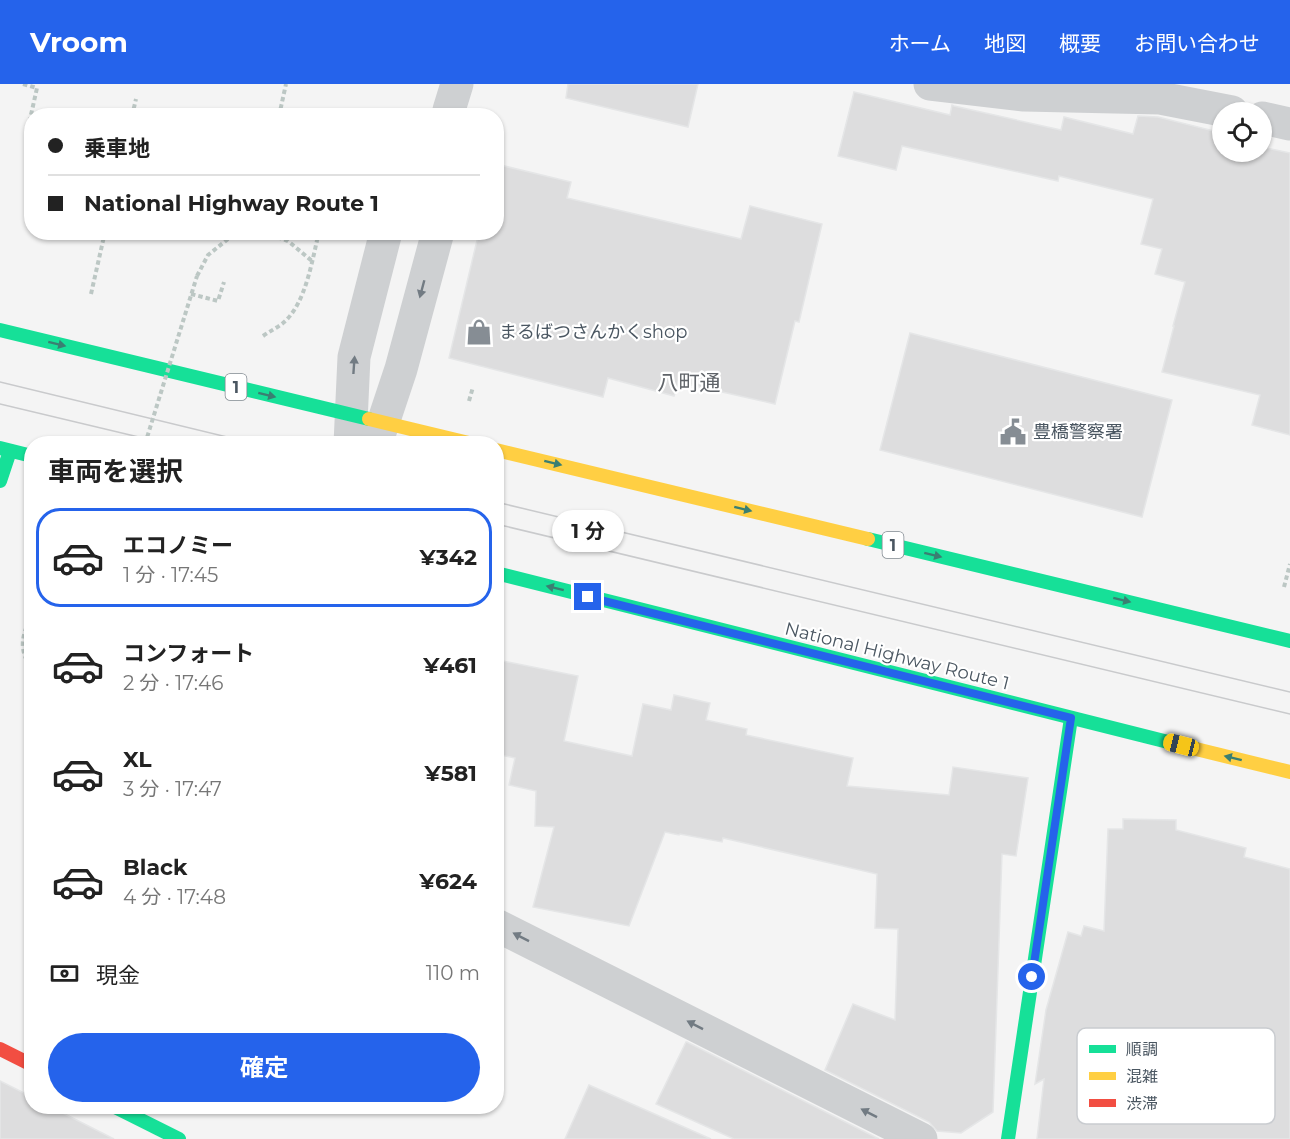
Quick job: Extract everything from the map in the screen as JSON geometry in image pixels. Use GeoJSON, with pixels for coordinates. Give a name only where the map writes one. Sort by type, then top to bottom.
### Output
{"type":"FeatureCollection","features":[{"type":"Feature","properties":{"kind":"main road","name":"1"},"geometry":{"type":"LineString","coordinates":[[0,330],[351,430],[405,436]]}},
{"type":"Feature","properties":{"kind":"main road"},"geometry":{"type":"LineString","coordinates":[[0,481],[5,449],[24,454]]}},
{"type":"Feature","properties":{"kind":"main road","name":"1"},"geometry":{"type":"LineString","coordinates":[[504,452],[1290,641]]}},
{"type":"Feature","properties":{"kind":"main road","name":"National Highway Route 1"},"geometry":{"type":"LineString","coordinates":[[504,575],[1290,772]]}},
{"type":"Feature","properties":{"kind":"main road"},"geometry":{"type":"LineString","coordinates":[[1008,1139],[1071,718]]}},
{"type":"Feature","properties":{"kind":"main road"},"geometry":{"type":"LineString","coordinates":[[0,1049],[24,1061]]}},
{"type":"Feature","properties":{"kind":"main road"},"geometry":{"type":"LineString","coordinates":[[134,1114],[178,1139]]}},
{"type":"Feature","properties":{"kind":"street"},"geometry":{"type":"LineString","coordinates":[[930,84],[1024,95],[1160,98],[1212,108]]}},
{"type":"Feature","properties":{"kind":"street"},"geometry":{"type":"LineString","coordinates":[[1272,120],[1290,124]]}},
{"type":"Feature","properties":{"kind":"street"},"geometry":{"type":"LineString","coordinates":[[351,430],[354,357],[384,240]]}},
{"type":"Feature","properties":{"kind":"street"},"geometry":{"type":"LineString","coordinates":[[380,433],[401,369],[436,240]]}},
{"type":"Feature","properties":{"kind":"street"},"geometry":{"type":"LineString","coordinates":[[504,929],[921,1139]]}},
{"type":"Feature","properties":{"kind":"path"},"geometry":{"type":"LineString","coordinates":[[23,84],[38,88],[33,108]]}},
{"type":"Feature","properties":{"kind":"path"},"geometry":{"type":"LineString","coordinates":[[281,108],[286,84]]}},
{"type":"Feature","properties":{"kind":"path"},"geometry":{"type":"LineString","coordinates":[[134,108],[136,99]]}},
{"type":"Feature","properties":{"kind":"path"},"geometry":{"type":"LineString","coordinates":[[91,294],[103,240]]}},
{"type":"Feature","properties":{"kind":"path"},"geometry":{"type":"LineString","coordinates":[[147,436],[197,276],[208,255],[227,240]]}},
{"type":"Feature","properties":{"kind":"path"},"geometry":{"type":"LineString","coordinates":[[285,240],[312,261]]}},
{"type":"Feature","properties":{"kind":"path"},"geometry":{"type":"LineString","coordinates":[[263,336],[284,322],[298,304],[317,240]]}},
{"type":"Feature","properties":{"kind":"path"},"geometry":{"type":"LineString","coordinates":[[191,294],[218,301],[224,282]]}},
{"type":"Feature","properties":{"kind":"path"},"geometry":{"type":"LineString","coordinates":[[1284,587],[1290,564]]}},
{"type":"Feature","properties":{"kind":"path"},"geometry":{"type":"LineString","coordinates":[[24,635],[22,640],[24,655]]}},
{"type":"Feature","properties":{"kind":"building"},"geometry":{"type":"Polygon","coordinates":[[[568,84],[698,84],[688,127],[566,98],[568,84]]]}},
{"type":"Feature","properties":{"kind":"building"},"geometry":{"type":"Polygon","coordinates":[[[854,92],[950,115],[952,105],[1061,130],[1064,117],[1133,134],[1138,116],[1158,117],[1212,130],[1212,162],[1272,162],[1272,149],[1290,153],[1290,435],[1252,425],[1260,395],[1162,372],[1185,282],[1155,274],[1162,249],[1141,244],[1153,199],[1059,176],[1058,181],[902,146],[896,170],[838,156],[854,92]]]}},
{"type":"Feature","properties":{"kind":"building"},"geometry":{"type":"Polygon","coordinates":[[[504,166],[571,182],[567,198],[741,239],[750,206],[822,224],[799,322],[795,321],[775,404],[678,382],[674,396],[608,378],[603,397],[449,358],[477,240],[504,240],[504,166]]]}},
{"type":"Feature","properties":{"kind":"building"},"geometry":{"type":"Polygon","coordinates":[[[910,333],[1172,400],[1142,517],[880,450],[910,333]]]}},
{"type":"Feature","properties":{"kind":"building"},"geometry":{"type":"Polygon","coordinates":[[[504,661],[578,676],[564,741],[632,756],[643,704],[671,710],[674,695],[710,703],[706,720],[747,729],[746,735],[853,758],[847,786],[949,795],[953,767],[1028,778],[1016,856],[1002,854],[993,1112],[961,1133],[937,1131],[929,1122],[825,1070],[853,1004],[895,1020],[898,929],[875,928],[877,874],[723,838],[722,842],[665,832],[629,926],[533,907],[554,827],[535,826],[536,791],[509,785],[515,758],[504,756],[504,661]]]}},
{"type":"Feature","properties":{"kind":"building"},"geometry":{"type":"Polygon","coordinates":[[[1123,819],[1176,820],[1176,830],[1246,848],[1244,857],[1290,869],[1290,1139],[1037,1139],[1044,1079],[1035,1084],[1046,1010],[1068,932],[1081,936],[1084,926],[1104,931],[1108,829],[1123,829],[1123,819]]]}},
{"type":"Feature","properties":{"kind":"building"},"geometry":{"type":"Polygon","coordinates":[[[686,1042],[879,1139],[734,1139],[656,1104],[686,1042]]]}},
{"type":"Feature","properties":{"kind":"building"},"geometry":{"type":"Polygon","coordinates":[[[0,1081],[24,1093],[24,1114],[65,1114],[114,1139],[0,1139],[0,1081]]]}},
{"type":"Feature","properties":{"kind":"building"},"geometry":{"type":"Polygon","coordinates":[[[589,1085],[711,1139],[565,1139],[589,1085]]]}},
{"type":"Feature","properties":{"kind":"tram line"},"geometry":{"type":"LineString","coordinates":[[0,382],[223,436]]}},
{"type":"Feature","properties":{"kind":"tram line"},"geometry":{"type":"LineString","coordinates":[[0,404],[134,436]]}},
{"type":"Feature","properties":{"kind":"tram line"},"geometry":{"type":"LineString","coordinates":[[504,504],[1290,692]]}},
{"type":"Feature","properties":{"kind":"tram line"},"geometry":{"type":"LineString","coordinates":[[504,526],[1290,714]]}},
{"type":"Feature","properties":{"kind":"traffic: fast"},"geometry":{"type":"LineString","coordinates":[[0,330],[369,419]]}},
{"type":"Feature","properties":{"kind":"traffic: fast"},"geometry":{"type":"LineString","coordinates":[[0,448],[24,454]]}},
{"type":"Feature","properties":{"kind":"traffic: fast"},"geometry":{"type":"LineString","coordinates":[[0,481],[10,451]]}},
{"type":"Feature","properties":{"kind":"traffic: fast"},"geometry":{"type":"LineString","coordinates":[[868,539],[1290,641]]}},
{"type":"Feature","properties":{"kind":"traffic: fast"},"geometry":{"type":"LineString","coordinates":[[504,575],[1196,749]]}},
{"type":"Feature","properties":{"kind":"traffic: fast"},"geometry":{"type":"LineString","coordinates":[[1008,1139],[1071,718]]}},
{"type":"Feature","properties":{"kind":"traffic: fast"},"geometry":{"type":"LineString","coordinates":[[129,1114],[179,1139]]}},
{"type":"Feature","properties":{"kind":"traffic: slow"},"geometry":{"type":"LineString","coordinates":[[369,419],[440,436]]}},
{"type":"Feature","properties":{"kind":"traffic: slow"},"geometry":{"type":"LineString","coordinates":[[504,452],[868,539]]}},
{"type":"Feature","properties":{"kind":"traffic: slow"},"geometry":{"type":"LineString","coordinates":[[1196,749],[1290,772]]}},
{"type":"Feature","properties":{"kind":"traffic: jam"},"geometry":{"type":"LineString","coordinates":[[0,1049],[24,1061]]}},
{"type":"Feature","properties":{"kind":"place","name":"まるばつさんかくshop"},"geometry":{"type":"Point","coordinates":[479,332]}},
{"type":"Feature","properties":{"kind":"place","name":"豊橋警察署"},"geometry":{"type":"Point","coordinates":[1013,432]}},
{"type":"Feature","properties":{"kind":"district","name":"八町通"},"geometry":{"type":"Point","coordinates":[689,382]}},
{"type":"Feature","properties":{"kind":"route"},"geometry":{"type":"LineString","coordinates":[[588,597],[1071,718],[1032,977]]}}]}
